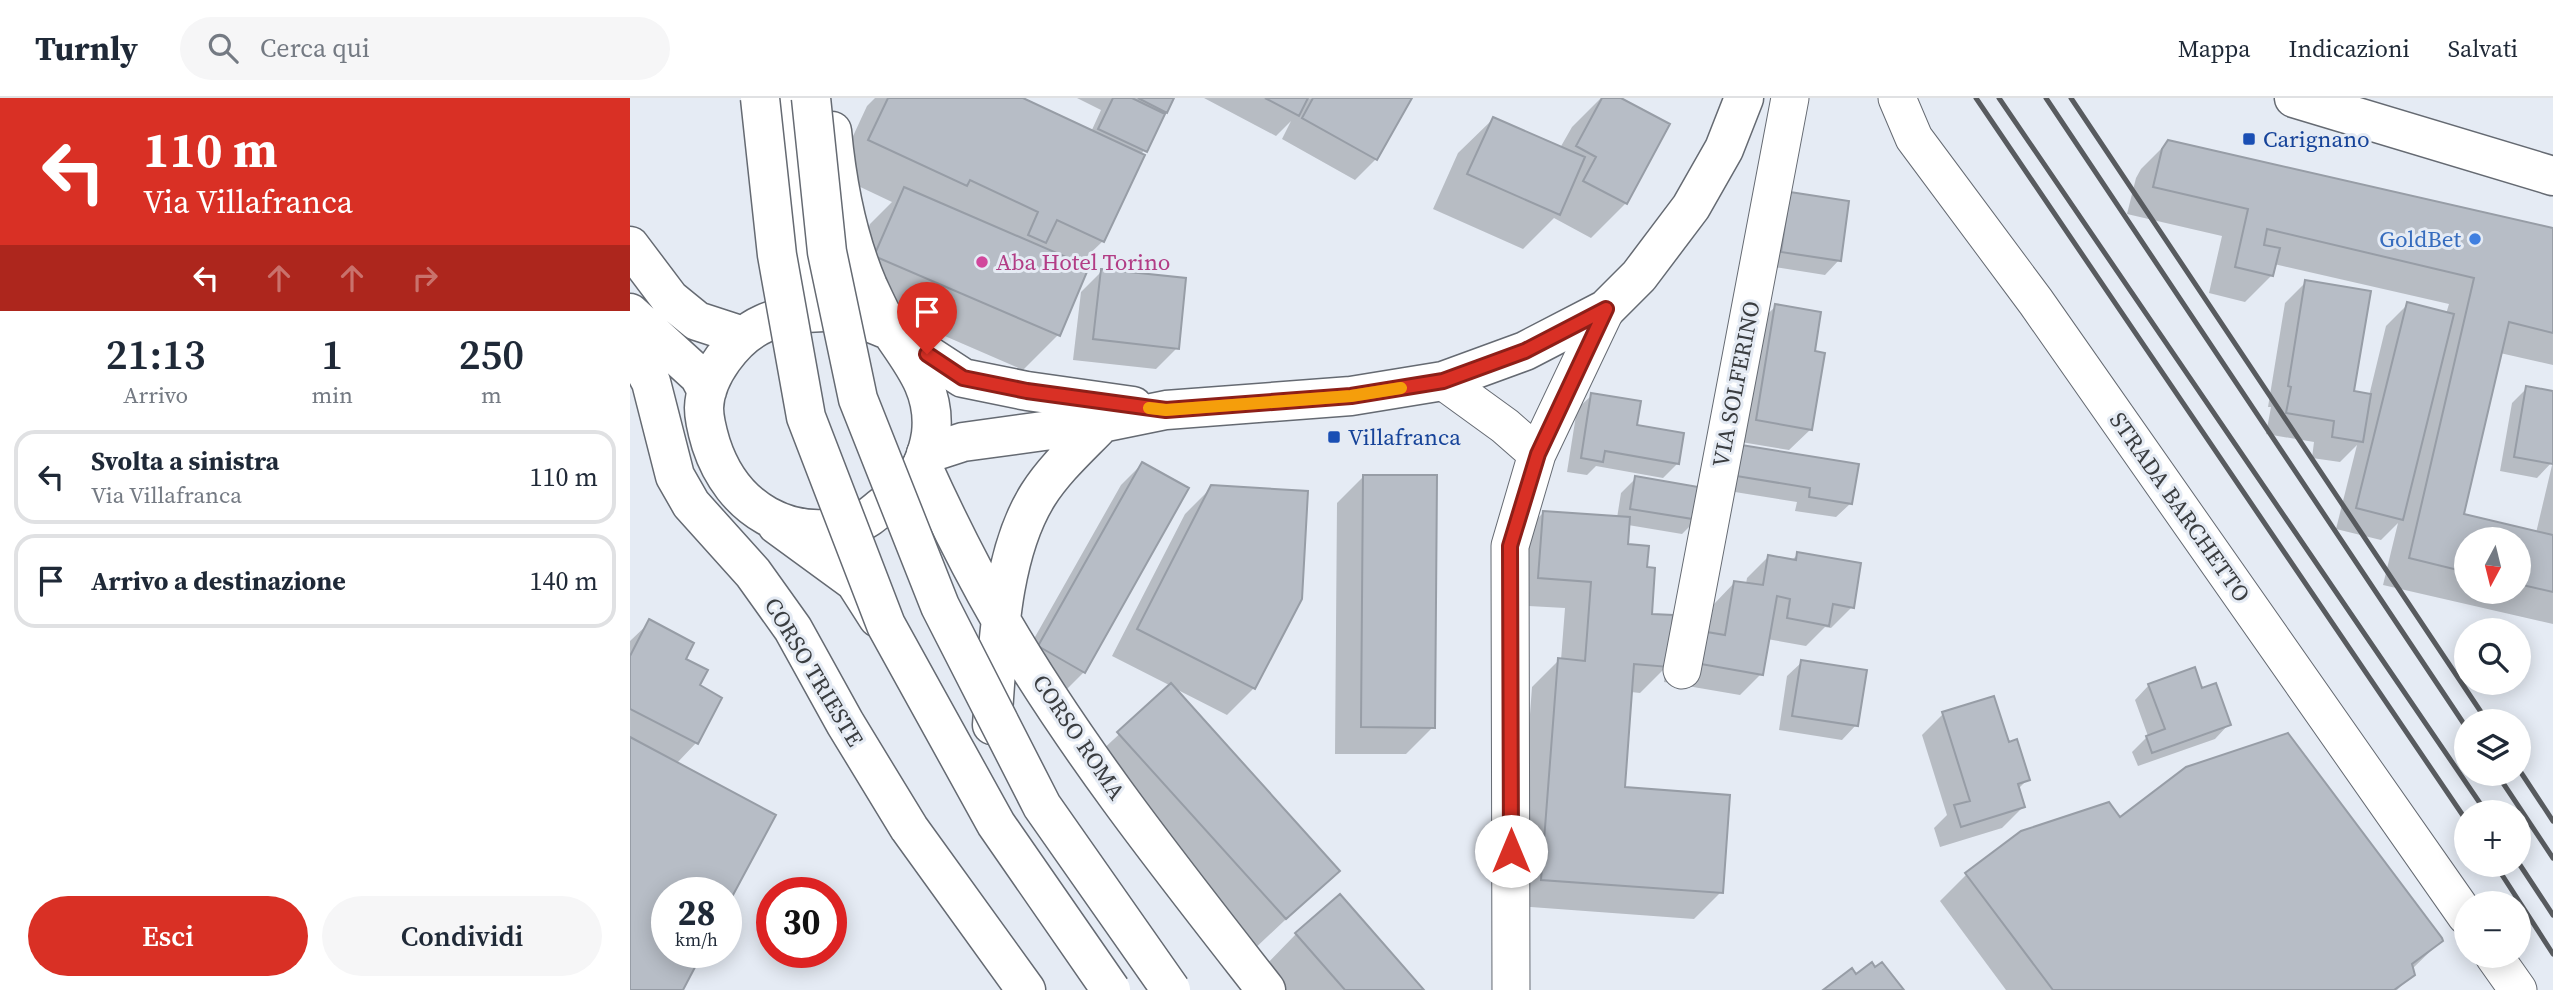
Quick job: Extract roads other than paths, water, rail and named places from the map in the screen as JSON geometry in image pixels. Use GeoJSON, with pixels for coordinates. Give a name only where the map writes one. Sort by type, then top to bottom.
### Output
{"type":"FeatureCollection","features":[{"type":"Feature","properties":{"kind":"main road"},"geometry":{"type":"LineString","coordinates":[[760,98],[777,255],[806,417],[886,625],[996,824],[1111,990]]}},
{"type":"Feature","properties":{"kind":"main road"},"geometry":{"type":"LineString","coordinates":[[783,98],[790,164],[804,240],[805,273],[796,315]]}},
{"type":"Feature","properties":{"kind":"main road"},"geometry":{"type":"LineString","coordinates":[[811,98],[827,252],[858,399],[940,607],[1042,806],[1171,990]]}},
{"type":"Feature","properties":{"kind":"main road"},"geometry":{"type":"LineString","coordinates":[[764,515],[791,525],[825,529],[859,523],[905,492],[924,460],[931,433],[929,398],[920,373],[891,331],[868,285],[847,228],[835,158],[829,98]]}},
{"type":"Feature","properties":{"kind":"main road"},"geometry":{"type":"LineString","coordinates":[[924,460],[963,442],[1102,423],[1166,410],[1351,396],[1443,381],[1525,351],[1606,309],[1639,276],[1691,207],[1724,149],[1744,98]]}},
{"type":"Feature","properties":{"kind":"main road"},"geometry":{"type":"LineString","coordinates":[[2294,98],[2553,176]]}},
{"type":"Feature","properties":{"kind":"main road"},"geometry":{"type":"LineString","coordinates":[[630,246],[670,299],[696,321],[710,328],[743,336]]}},
{"type":"Feature","properties":{"kind":"main road"},"geometry":{"type":"LineString","coordinates":[[1127,990],[1020,834],[855,582],[746,503],[731,486],[710,443],[704,409],[713,375],[743,336],[764,324],[796,315],[826,312],[854,317],[891,331],[963,378],[1027,391],[1166,410]]}},
{"type":"Feature","properties":{"kind":"main road"},"geometry":{"type":"LineString","coordinates":[[630,313],[699,376],[707,391]]}},
{"type":"Feature","properties":{"kind":"main road","name":"CORSO TRIESTE"},"geometry":{"type":"LineString","coordinates":[[630,342],[652,382],[675,476],[691,504],[753,573],[793,629],[845,723],[909,828],[1026,990]]}},
{"type":"Feature","properties":{"kind":"main road"},"geometry":{"type":"LineString","coordinates":[[992,725],[1011,556],[1038,496],[1070,455],[1102,423]]}},
{"type":"Feature","properties":{"kind":"main road","name":"CORSO ROMA"},"geometry":{"type":"LineString","coordinates":[[924,460],[1002,622],[1082,747],[1161,855],[1266,990]]}},
{"type":"Feature","properties":{"kind":"main road"},"geometry":{"type":"LineString","coordinates":[[891,501],[932,612],[992,725],[1051,815],[1176,990]]}},
{"type":"Feature","properties":{"kind":"street","name":"VIA SOLFERINO"},"geometry":{"type":"LineString","coordinates":[[1682,670],[1790,98]]}},
{"type":"Feature","properties":{"kind":"street","name":"STRADA BARCHETTO"},"geometry":{"type":"LineString","coordinates":[[1897,98],[1914,138],[2036,302],[2454,899]]}},
{"type":"Feature","properties":{"kind":"street"},"geometry":{"type":"LineString","coordinates":[[1511,990],[1510,546],[1538,454],[1606,309]]}},
{"type":"Feature","properties":{"kind":"street"},"geometry":{"type":"LineString","coordinates":[[1443,381],[1538,454]]}},
{"type":"Feature","properties":{"kind":"street"},"geometry":{"type":"LineString","coordinates":[[2502,968],[2518,990]]}},
{"type":"Feature","properties":{"kind":"railway"},"geometry":{"type":"LineString","coordinates":[[1976,98],[2454,802]]}},
{"type":"Feature","properties":{"kind":"railway"},"geometry":{"type":"LineString","coordinates":[[1999,98],[2478,800]]}},
{"type":"Feature","properties":{"kind":"railway"},"geometry":{"type":"LineString","coordinates":[[2046,98],[2454,709]]}},
{"type":"Feature","properties":{"kind":"railway"},"geometry":{"type":"LineString","coordinates":[[2071,98],[2479,709]]}},
{"type":"Feature","properties":{"kind":"railway"},"geometry":{"type":"LineString","coordinates":[[2505,786],[2553,858]]}},
{"type":"Feature","properties":{"kind":"railway"},"geometry":{"type":"LineString","coordinates":[[2530,786],[2553,821]]}},
{"type":"Feature","properties":{"kind":"railway"},"geometry":{"type":"LineString","coordinates":[[2503,877],[2553,954]]}},
{"type":"Feature","properties":{"kind":"railway"},"geometry":{"type":"LineString","coordinates":[[2528,877],[2553,915]]}},
{"type":"Feature","properties":{"kind":"place","name":"Carignano"},"geometry":{"type":"Point","coordinates":[2249,139]}},
{"type":"Feature","properties":{"kind":"place","name":"GoldBet"},"geometry":{"type":"Point","coordinates":[2475,239]}},
{"type":"Feature","properties":{"kind":"place","name":"Aba Hotel Torino"},"geometry":{"type":"Point","coordinates":[982,262]}},
{"type":"Feature","properties":{"kind":"place","name":"Villafranca"},"geometry":{"type":"Point","coordinates":[1334,437]}}]}
